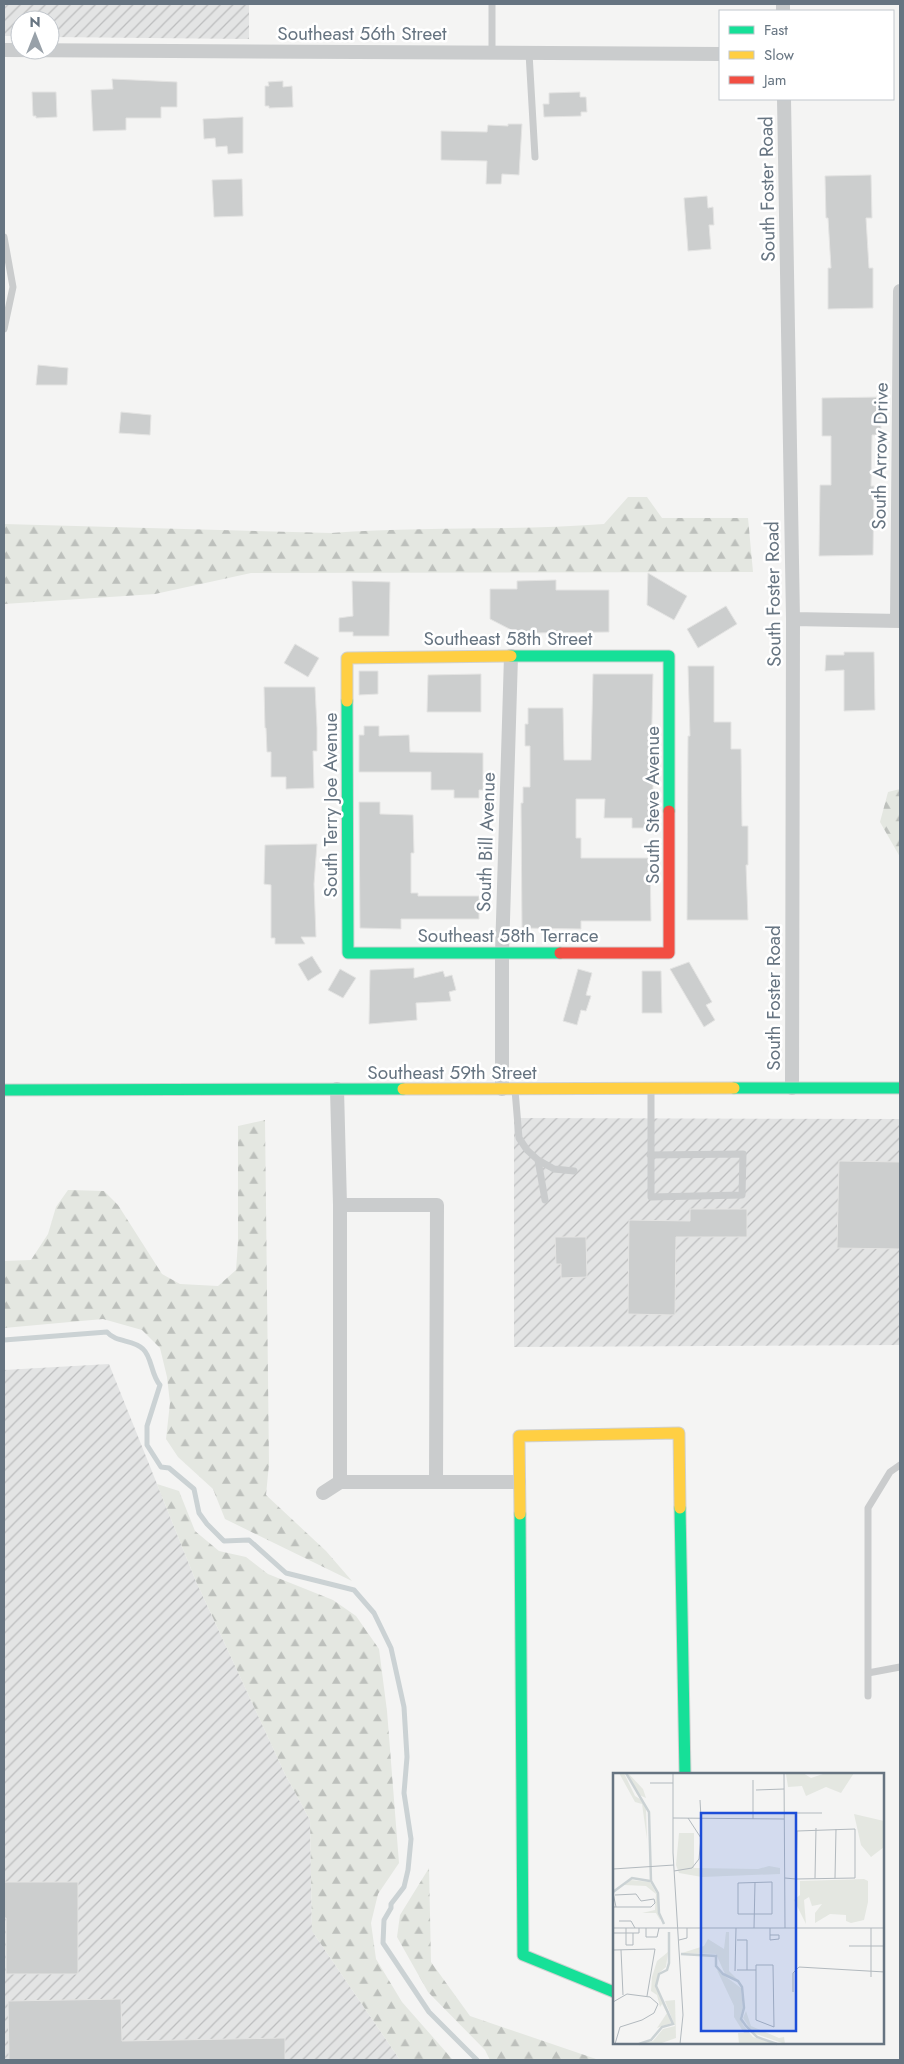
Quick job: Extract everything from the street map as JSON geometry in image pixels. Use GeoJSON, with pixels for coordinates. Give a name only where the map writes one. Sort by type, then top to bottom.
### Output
{"type":"FeatureCollection","features":[{"type":"Feature","properties":{"kind":"street","name":"Southeast 56th Street"},"geometry":{"type":"LineString","coordinates":[[4,50],[719,54]]}},
{"type":"Feature","properties":{"kind":"street","name":"South Foster Road"},"geometry":{"type":"LineString","coordinates":[[784,100],[793,619],[792,1088]]}},
{"type":"Feature","properties":{"kind":"street","name":"South Arrow Drive"},"geometry":{"type":"LineString","coordinates":[[899,621],[900,291]]}},
{"type":"Feature","properties":{"kind":"street"},"geometry":{"type":"LineString","coordinates":[[793,619],[899,621]]}},
{"type":"Feature","properties":{"kind":"street","name":"South Bill Avenue"},"geometry":{"type":"LineString","coordinates":[[509,1089],[502,953],[511,656]]}},
{"type":"Feature","properties":{"kind":"street","name":"Southeast 58th Street"},"geometry":{"type":"LineString","coordinates":[[347,658],[669,656]]}},
{"type":"Feature","properties":{"kind":"street","name":"South Steve Avenue"},"geometry":{"type":"LineString","coordinates":[[669,656],[669,953]]}},
{"type":"Feature","properties":{"kind":"street","name":"South Terry Joe Avenue"},"geometry":{"type":"LineString","coordinates":[[347,658],[348,953]]}},
{"type":"Feature","properties":{"kind":"street","name":"Southeast 58th Terrace"},"geometry":{"type":"LineString","coordinates":[[348,953],[669,953]]}},
{"type":"Feature","properties":{"kind":"street","name":"Southeast 59th Street"},"geometry":{"type":"LineString","coordinates":[[4,1090],[900,1088]]}},
{"type":"Feature","properties":{"kind":"street"},"geometry":{"type":"LineString","coordinates":[[337,1089],[340,1205],[340,1482]]}},
{"type":"Feature","properties":{"kind":"street"},"geometry":{"type":"LineString","coordinates":[[340,1205],[437,1205],[436,1482]]}},
{"type":"Feature","properties":{"kind":"street"},"geometry":{"type":"LineString","coordinates":[[613,1992],[523,1955],[519,1436],[679,1433],[685,1773]]}},
{"type":"Feature","properties":{"kind":"street"},"geometry":{"type":"LineString","coordinates":[[324,1493],[340,1482],[519,1482]]}},
{"type":"Feature","properties":{"kind":"lane"},"geometry":{"type":"LineString","coordinates":[[492,4],[492,53]]}},
{"type":"Feature","properties":{"kind":"lane"},"geometry":{"type":"LineString","coordinates":[[528,53],[535,157]]}},
{"type":"Feature","properties":{"kind":"lane"},"geometry":{"type":"LineString","coordinates":[[4,237],[13,288],[4,329]]}},
{"type":"Feature","properties":{"kind":"lane"},"geometry":{"type":"LineString","coordinates":[[509,1089],[519,1138],[527,1150],[538,1160],[554,1169],[574,1171]]}},
{"type":"Feature","properties":{"kind":"lane"},"geometry":{"type":"LineString","coordinates":[[650,1154],[743,1154],[742,1195],[651,1197],[650,1154],[651,1089]]}},
{"type":"Feature","properties":{"kind":"lane"},"geometry":{"type":"LineString","coordinates":[[538,1160],[545,1200]]}},
{"type":"Feature","properties":{"kind":"lane"},"geometry":{"type":"LineString","coordinates":[[868,1696],[868,1508],[890,1472],[900,1465]]}},
{"type":"Feature","properties":{"kind":"lane"},"geometry":{"type":"LineString","coordinates":[[868,1672],[900,1667]]}},
{"type":"Feature","properties":{"kind":"shaded area"},"geometry":{"type":"Polygon","coordinates":[[[4,4],[249,4],[249,39],[60,37],[60,10],[10,10],[10,36],[4,36],[4,4]]]}},
{"type":"Feature","properties":{"kind":"shaded area"},"geometry":{"type":"Polygon","coordinates":[[[514,1118],[900,1119],[900,1345],[514,1347],[514,1118]]]}},
{"type":"Feature","properties":{"kind":"shaded area"},"geometry":{"type":"Polygon","coordinates":[[[109,1364],[195,1579],[285,1774],[310,1820],[312,1931],[400,2060],[4,2060],[4,1370],[109,1364]]]}},
{"type":"Feature","properties":{"kind":"green space"},"geometry":{"type":"Polygon","coordinates":[[[628,497],[647,497],[662,518],[748,518],[753,572],[251,573],[155,594],[4,604],[4,524],[331,533],[570,526],[604,524],[628,497]]]}},
{"type":"Feature","properties":{"kind":"green space"},"geometry":{"type":"Polygon","coordinates":[[[900,789],[900,857],[880,822],[888,792],[900,789]]]}},
{"type":"Feature","properties":{"kind":"green space"},"geometry":{"type":"Polygon","coordinates":[[[265,1120],[269,1464],[266,1495],[326,1551],[352,1581],[225,1519],[213,1489],[178,1457],[166,1439],[170,1403],[167,1377],[160,1348],[142,1330],[103,1319],[4,1328],[4,1261],[31,1260],[48,1234],[56,1207],[68,1190],[104,1191],[118,1205],[162,1274],[180,1284],[218,1286],[236,1270],[238,1242],[238,1126],[265,1120]]]}},
{"type":"Feature","properties":{"kind":"green space"},"geometry":{"type":"Polygon","coordinates":[[[157,1484],[179,1491],[195,1531],[219,1551],[246,1557],[268,1574],[333,1600],[356,1616],[379,1649],[387,1711],[399,1863],[378,1894],[371,1923],[376,1959],[402,2002],[453,2060],[400,2060],[312,1931],[310,1820],[285,1774],[195,1579],[157,1484]]]}},
{"type":"Feature","properties":{"kind":"green space"},"geometry":{"type":"Polygon","coordinates":[[[429,1868],[431,1962],[470,2016],[599,2060],[490,2060],[485,2050],[428,1992],[397,1937],[400,1915],[429,1868]]]}},
{"type":"Feature","properties":{"kind":"building"},"geometry":{"type":"Polygon","coordinates":[[[112,79],[177,82],[177,107],[161,107],[161,118],[126,118],[126,130],[93,131],[91,90],[113,89],[112,79]]]}},
{"type":"Feature","properties":{"kind":"building"},"geometry":{"type":"Polygon","coordinates":[[[283,81],[283,87],[292,86],[293,107],[269,108],[269,106],[265,106],[265,86],[269,86],[268,82],[283,81]]]}},
{"type":"Feature","properties":{"kind":"building"},"geometry":{"type":"Polygon","coordinates":[[[32,92],[56,92],[57,117],[36,118],[36,116],[33,116],[32,92]]]}},
{"type":"Feature","properties":{"kind":"building"},"geometry":{"type":"Polygon","coordinates":[[[580,92],[580,97],[586,97],[587,112],[581,112],[581,116],[544,117],[543,104],[549,104],[549,93],[580,92]]]}},
{"type":"Feature","properties":{"kind":"building"},"geometry":{"type":"Polygon","coordinates":[[[243,117],[243,153],[228,154],[227,146],[216,147],[215,138],[204,139],[203,119],[243,117]]]}},
{"type":"Feature","properties":{"kind":"building"},"geometry":{"type":"Polygon","coordinates":[[[508,124],[522,124],[519,175],[502,174],[501,184],[486,184],[487,161],[441,160],[441,131],[487,132],[488,125],[508,126],[508,124]]]}},
{"type":"Feature","properties":{"kind":"building"},"geometry":{"type":"Polygon","coordinates":[[[871,175],[872,218],[866,218],[869,268],[873,268],[873,308],[828,309],[828,268],[831,268],[828,218],[826,218],[825,176],[871,175]]]}},
{"type":"Feature","properties":{"kind":"building"},"geometry":{"type":"Polygon","coordinates":[[[242,179],[243,216],[214,217],[212,180],[242,179]]]}},
{"type":"Feature","properties":{"kind":"building"},"geometry":{"type":"Polygon","coordinates":[[[707,196],[708,208],[713,207],[714,225],[709,225],[711,249],[688,251],[684,198],[707,196]]]}},
{"type":"Feature","properties":{"kind":"building"},"geometry":{"type":"Polygon","coordinates":[[[38,365],[68,368],[67,385],[36,385],[38,365]]]}},
{"type":"Feature","properties":{"kind":"building"},"geometry":{"type":"Polygon","coordinates":[[[881,397],[881,435],[872,435],[871,486],[874,486],[873,555],[819,556],[820,485],[831,485],[831,436],[822,436],[822,398],[881,397]]]}},
{"type":"Feature","properties":{"kind":"building"},"geometry":{"type":"Polygon","coordinates":[[[121,412],[151,415],[150,435],[119,433],[121,412]]]}},
{"type":"Feature","properties":{"kind":"building"},"geometry":{"type":"Polygon","coordinates":[[[648,573],[687,596],[674,620],[647,605],[648,573]]]}},
{"type":"Feature","properties":{"kind":"building"},"geometry":{"type":"Polygon","coordinates":[[[556,580],[556,590],[609,590],[609,632],[530,633],[521,635],[490,619],[490,589],[517,589],[517,581],[556,580]]]}},
{"type":"Feature","properties":{"kind":"building"},"geometry":{"type":"Polygon","coordinates":[[[352,581],[390,582],[389,636],[353,636],[353,632],[339,632],[339,618],[353,616],[352,581]]]}},
{"type":"Feature","properties":{"kind":"building"},"geometry":{"type":"Polygon","coordinates":[[[726,606],[737,624],[698,648],[687,629],[726,606]]]}},
{"type":"Feature","properties":{"kind":"building"},"geometry":{"type":"Polygon","coordinates":[[[295,644],[319,658],[308,677],[284,663],[295,644]]]}},
{"type":"Feature","properties":{"kind":"building"},"geometry":{"type":"Polygon","coordinates":[[[844,652],[874,652],[875,710],[844,711],[844,670],[825,671],[826,655],[844,655],[844,652]]]}},
{"type":"Feature","properties":{"kind":"building"},"geometry":{"type":"Polygon","coordinates":[[[688,666],[714,666],[714,722],[731,722],[731,749],[741,749],[742,826],[748,826],[748,865],[746,865],[748,920],[687,920],[688,736],[690,736],[688,666]]]}},
{"type":"Feature","properties":{"kind":"building"},"geometry":{"type":"Polygon","coordinates":[[[359,671],[378,671],[378,694],[359,695],[359,671]]]}},
{"type":"Feature","properties":{"kind":"building"},"geometry":{"type":"Polygon","coordinates":[[[481,674],[481,712],[427,712],[428,675],[481,674]]]}},
{"type":"Feature","properties":{"kind":"building"},"geometry":{"type":"Polygon","coordinates":[[[593,674],[653,674],[651,766],[653,766],[653,791],[650,791],[648,828],[632,828],[632,818],[604,818],[605,799],[576,799],[576,838],[581,838],[581,858],[650,858],[651,921],[581,921],[581,929],[522,928],[521,803],[523,803],[523,787],[530,787],[530,746],[525,746],[525,724],[528,724],[528,708],[563,708],[564,760],[591,760],[593,674]]]}},
{"type":"Feature","properties":{"kind":"building"},"geometry":{"type":"Polygon","coordinates":[[[264,687],[315,687],[317,751],[313,751],[314,788],[286,789],[286,777],[271,777],[271,752],[267,752],[265,728],[264,687]]]}},
{"type":"Feature","properties":{"kind":"building"},"geometry":{"type":"Polygon","coordinates":[[[364,726],[379,726],[379,736],[409,735],[410,752],[483,753],[483,790],[479,790],[479,798],[454,798],[454,790],[431,790],[431,772],[359,772],[359,735],[364,735],[364,726]]]}},
{"type":"Feature","properties":{"kind":"building"},"geometry":{"type":"Polygon","coordinates":[[[359,802],[380,802],[380,814],[413,815],[414,853],[411,853],[411,893],[418,893],[418,896],[479,896],[479,919],[401,919],[401,929],[360,928],[359,802]]]}},
{"type":"Feature","properties":{"kind":"building"},"geometry":{"type":"Polygon","coordinates":[[[317,844],[314,884],[316,937],[301,937],[305,944],[275,944],[275,938],[271,938],[271,885],[264,884],[265,845],[317,844]]]}},
{"type":"Feature","properties":{"kind":"building"},"geometry":{"type":"Polygon","coordinates":[[[312,956],[322,972],[308,981],[298,964],[312,956]]]}},
{"type":"Feature","properties":{"kind":"building"},"geometry":{"type":"Polygon","coordinates":[[[689,962],[712,1002],[706,1005],[715,1020],[704,1027],[670,969],[689,962]]]}},
{"type":"Feature","properties":{"kind":"building"},"geometry":{"type":"Polygon","coordinates":[[[414,968],[414,978],[443,971],[445,977],[452,975],[456,990],[449,992],[451,1001],[416,1003],[417,1020],[369,1024],[370,970],[414,968]]]}},
{"type":"Feature","properties":{"kind":"building"},"geometry":{"type":"Polygon","coordinates":[[[340,969],[356,978],[343,998],[328,990],[340,969]]]}},
{"type":"Feature","properties":{"kind":"building"},"geometry":{"type":"Polygon","coordinates":[[[578,969],[592,973],[586,995],[591,996],[586,1011],[581,1010],[577,1025],[563,1021],[578,969]]]}},
{"type":"Feature","properties":{"kind":"building"},"geometry":{"type":"Polygon","coordinates":[[[642,971],[661,971],[662,1013],[642,1013],[642,971]]]}},
{"type":"Feature","properties":{"kind":"building"},"geometry":{"type":"Polygon","coordinates":[[[839,1161],[900,1162],[900,1249],[837,1248],[839,1161]]]}},
{"type":"Feature","properties":{"kind":"building"},"geometry":{"type":"Polygon","coordinates":[[[690,1209],[747,1209],[747,1237],[676,1237],[675,1315],[628,1314],[629,1220],[690,1221],[690,1209]]]}},
{"type":"Feature","properties":{"kind":"building"},"geometry":{"type":"Polygon","coordinates":[[[555,1237],[586,1237],[587,1277],[561,1278],[561,1264],[556,1264],[555,1237]]]}},
{"type":"Feature","properties":{"kind":"building"},"geometry":{"type":"Polygon","coordinates":[[[4,1882],[78,1882],[78,1974],[6,1974],[4,1882]]]}},
{"type":"Feature","properties":{"kind":"building"},"geometry":{"type":"Polygon","coordinates":[[[121,1999],[122,2041],[285,2038],[285,2060],[9,2060],[8,2001],[121,1999]]]}},
{"type":"Feature","properties":{"kind":"waterway"},"geometry":{"type":"LineString","coordinates":[[4,1340],[107,1332],[115,1338],[139,1346],[146,1352],[160,1385],[147,1426],[147,1445],[161,1467],[169,1468],[194,1489],[199,1513],[207,1524],[224,1541],[249,1540],[286,1573],[354,1590],[374,1613],[391,1648],[404,1707],[407,1757],[404,1793],[411,1839],[408,1870],[404,1887],[391,1904],[391,1908],[384,1920],[383,1943],[429,2012],[477,2060]]}},
{"type":"Feature","properties":{"kind":"traffic: fast"},"geometry":{"type":"LineString","coordinates":[[511,656],[669,656],[669,811]]}},
{"type":"Feature","properties":{"kind":"traffic: fast"},"geometry":{"type":"LineString","coordinates":[[347,701],[348,953],[560,953]]}},
{"type":"Feature","properties":{"kind":"traffic: fast"},"geometry":{"type":"LineString","coordinates":[[734,1088],[900,1088]]}},
{"type":"Feature","properties":{"kind":"traffic: fast"},"geometry":{"type":"LineString","coordinates":[[4,1090],[403,1089]]}},
{"type":"Feature","properties":{"kind":"traffic: fast"},"geometry":{"type":"LineString","coordinates":[[680,1508],[685,1773]]}},
{"type":"Feature","properties":{"kind":"traffic: fast"},"geometry":{"type":"LineString","coordinates":[[520,1514],[523,1955],[613,1992]]}},
{"type":"Feature","properties":{"kind":"traffic: slow"},"geometry":{"type":"LineString","coordinates":[[347,701],[347,658],[511,656]]}},
{"type":"Feature","properties":{"kind":"traffic: slow"},"geometry":{"type":"LineString","coordinates":[[403,1089],[734,1088]]}},
{"type":"Feature","properties":{"kind":"traffic: slow"},"geometry":{"type":"LineString","coordinates":[[520,1514],[519,1436],[679,1433],[680,1508]]}},
{"type":"Feature","properties":{"kind":"traffic: jam"},"geometry":{"type":"LineString","coordinates":[[560,953],[669,953],[669,811]]}}]}
